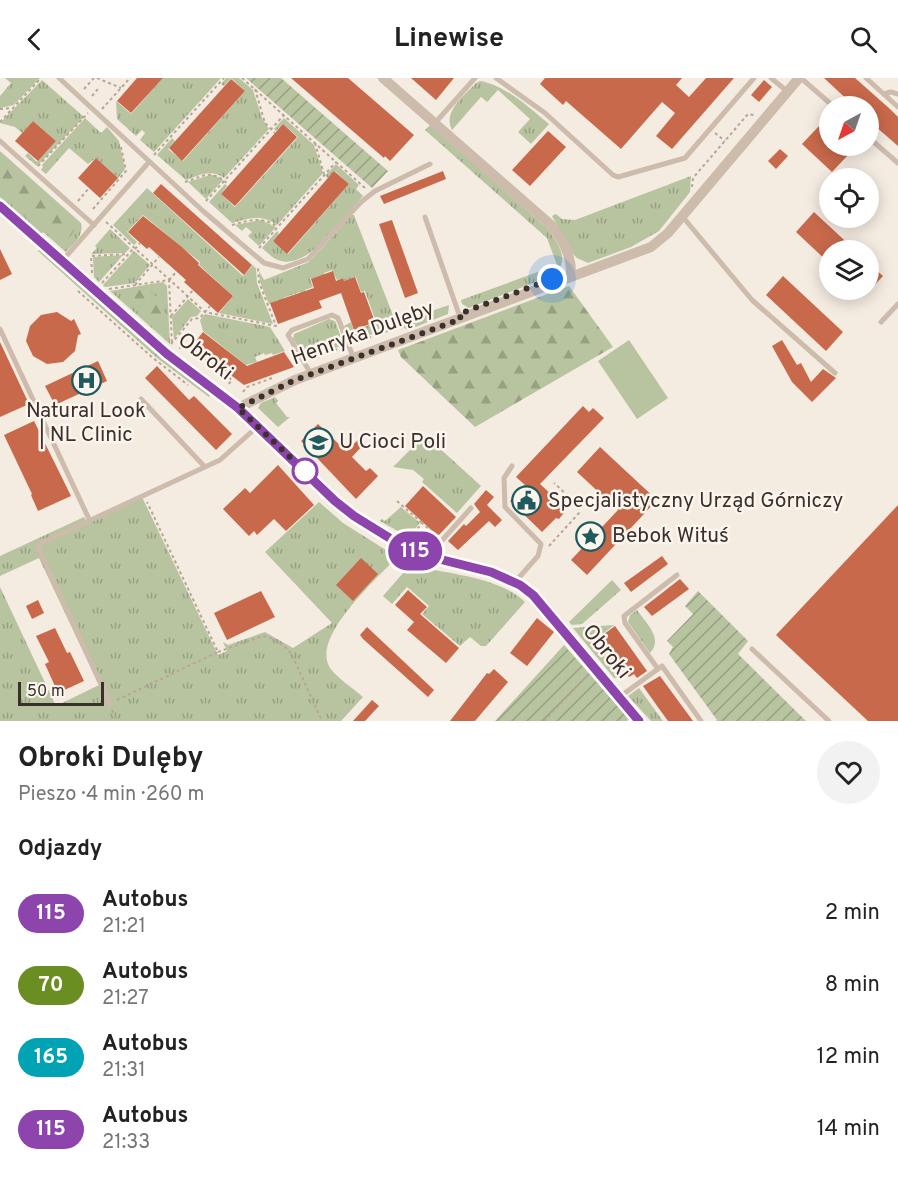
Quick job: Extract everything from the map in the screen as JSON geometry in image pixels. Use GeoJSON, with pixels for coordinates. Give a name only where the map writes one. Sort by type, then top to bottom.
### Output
{"type":"FeatureCollection","features":[{"type":"Feature","properties":{"kind":"street"},"geometry":{"type":"LineString","coordinates":[[383,78],[551,225],[564,242],[570,257],[572,277]]}},
{"type":"Feature","properties":{"kind":"street","name":"Henryka Dulęby"},"geometry":{"type":"LineString","coordinates":[[238,408],[311,374],[651,247],[668,233],[800,78]]}},
{"type":"Feature","properties":{"kind":"street","name":"Obroki"},"geometry":{"type":"LineString","coordinates":[[0,206],[167,354],[238,408],[335,501],[354,516],[396,542],[428,556],[491,572],[515,582],[533,595],[550,612],[637,720]]}},
{"type":"Feature","properties":{"kind":"lane"},"geometry":{"type":"LineString","coordinates":[[59,78],[257,259],[283,268],[308,259],[361,202],[375,191],[430,164]]}},
{"type":"Feature","properties":{"kind":"lane"},"geometry":{"type":"LineString","coordinates":[[435,123],[475,78]]}},
{"type":"Feature","properties":{"kind":"lane"},"geometry":{"type":"LineString","coordinates":[[496,78],[545,113],[618,177],[685,158],[754,78]]}},
{"type":"Feature","properties":{"kind":"lane"},"geometry":{"type":"LineString","coordinates":[[771,78],[788,92]]}},
{"type":"Feature","properties":{"kind":"lane"},"geometry":{"type":"LineString","coordinates":[[800,78],[821,96]]}},
{"type":"Feature","properties":{"kind":"lane"},"geometry":{"type":"LineString","coordinates":[[866,78],[898,107]]}},
{"type":"Feature","properties":{"kind":"lane"},"geometry":{"type":"LineString","coordinates":[[884,94],[891,92],[898,94]]}},
{"type":"Feature","properties":{"kind":"lane"},"geometry":{"type":"LineString","coordinates":[[0,141],[94,225]]}},
{"type":"Feature","properties":{"kind":"lane"},"geometry":{"type":"LineString","coordinates":[[879,147],[898,163]]}},
{"type":"Feature","properties":{"kind":"lane"},"geometry":{"type":"LineString","coordinates":[[62,261],[149,162]]}},
{"type":"Feature","properties":{"kind":"lane"},"geometry":{"type":"LineString","coordinates":[[682,216],[752,300],[835,373]]}},
{"type":"Feature","properties":{"kind":"lane"},"geometry":{"type":"LineString","coordinates":[[424,217],[461,319]]}},
{"type":"Feature","properties":{"kind":"lane"},"geometry":{"type":"LineString","coordinates":[[881,322],[898,304]]}},
{"type":"Feature","properties":{"kind":"lane"},"geometry":{"type":"LineString","coordinates":[[311,374],[288,335],[292,330],[332,315],[338,318],[354,359]]}},
{"type":"Feature","properties":{"kind":"lane"},"geometry":{"type":"LineString","coordinates":[[0,329],[89,519]]}},
{"type":"Feature","properties":{"kind":"lane"},"geometry":{"type":"LineString","coordinates":[[141,399],[204,466]]}},
{"type":"Feature","properties":{"kind":"lane"},"geometry":{"type":"LineString","coordinates":[[110,704],[37,545],[224,458],[258,426]]}},
{"type":"Feature","properties":{"kind":"lane"},"geometry":{"type":"LineString","coordinates":[[512,466],[504,478],[506,507],[541,544],[538,556],[515,582]]}},
{"type":"Feature","properties":{"kind":"lane"},"geometry":{"type":"LineString","coordinates":[[428,556],[471,508]]}},
{"type":"Feature","properties":{"kind":"lane"},"geometry":{"type":"LineString","coordinates":[[658,669],[625,623],[624,616],[676,575]]}},
{"type":"Feature","properties":{"kind":"lane"},"geometry":{"type":"LineString","coordinates":[[752,649],[829,721]]}},
{"type":"Feature","properties":{"kind":"lane"},"geometry":{"type":"LineString","coordinates":[[618,698],[662,666],[701,721]]}},
{"type":"Feature","properties":{"kind":"path"},"geometry":{"type":"LineString","coordinates":[[0,122],[41,78]]}},
{"type":"Feature","properties":{"kind":"path"},"geometry":{"type":"LineString","coordinates":[[82,91],[96,78],[121,88],[124,92]]}},
{"type":"Feature","properties":{"kind":"path"},"geometry":{"type":"LineString","coordinates":[[102,109],[130,78]]}},
{"type":"Feature","properties":{"kind":"path"},"geometry":{"type":"LineString","coordinates":[[147,148],[154,155],[224,78]]}},
{"type":"Feature","properties":{"kind":"path"},"geometry":{"type":"LineString","coordinates":[[242,78],[366,189]]}},
{"type":"Feature","properties":{"kind":"path"},"geometry":{"type":"LineString","coordinates":[[219,84],[223,87]]}},
{"type":"Feature","properties":{"kind":"path"},"geometry":{"type":"LineString","coordinates":[[90,98],[98,89]]}},
{"type":"Feature","properties":{"kind":"path"},"geometry":{"type":"LineString","coordinates":[[255,89],[262,116],[275,133]]}},
{"type":"Feature","properties":{"kind":"path"},"geometry":{"type":"LineString","coordinates":[[96,104],[109,115]]}},
{"type":"Feature","properties":{"kind":"path"},"geometry":{"type":"LineString","coordinates":[[0,109],[14,107]]}},
{"type":"Feature","properties":{"kind":"path"},"geometry":{"type":"LineString","coordinates":[[198,107],[202,111]]}},
{"type":"Feature","properties":{"kind":"path"},"geometry":{"type":"LineString","coordinates":[[36,168],[89,112]]}},
{"type":"Feature","properties":{"kind":"path"},"geometry":{"type":"LineString","coordinates":[[692,192],[693,178],[748,114],[757,116]]}},
{"type":"Feature","properties":{"kind":"path"},"geometry":{"type":"LineString","coordinates":[[199,195],[207,201],[284,115]]}},
{"type":"Feature","properties":{"kind":"path"},"geometry":{"type":"LineString","coordinates":[[710,129],[725,141]]}},
{"type":"Feature","properties":{"kind":"path"},"geometry":{"type":"LineString","coordinates":[[172,135],[177,139]]}},
{"type":"Feature","properties":{"kind":"path"},"geometry":{"type":"LineString","coordinates":[[93,209],[126,171],[120,140]]}},
{"type":"Feature","properties":{"kind":"path"},"geometry":{"type":"LineString","coordinates":[[315,143],[327,180]]}},
{"type":"Feature","properties":{"kind":"path"},"geometry":{"type":"LineString","coordinates":[[250,153],[254,156]]}},
{"type":"Feature","properties":{"kind":"path"},"geometry":{"type":"LineString","coordinates":[[112,227],[205,312],[276,326],[259,282],[257,259],[259,248],[336,162]]}},
{"type":"Feature","properties":{"kind":"path"},"geometry":{"type":"LineString","coordinates":[[192,189],[185,182],[210,174],[214,174],[229,185]]}},
{"type":"Feature","properties":{"kind":"path"},"geometry":{"type":"LineString","coordinates":[[76,203],[89,188]]}},
{"type":"Feature","properties":{"kind":"path"},"geometry":{"type":"LineString","coordinates":[[302,200],[306,203]]}},
{"type":"Feature","properties":{"kind":"path"},"geometry":{"type":"LineString","coordinates":[[241,232],[232,225],[261,219],[269,221],[281,232]]}},
{"type":"Feature","properties":{"kind":"path"},"geometry":{"type":"LineString","coordinates":[[100,285],[140,243]]}},
{"type":"Feature","properties":{"kind":"path"},"geometry":{"type":"LineString","coordinates":[[92,279],[91,256],[128,254]]}},
{"type":"Feature","properties":{"kind":"path"},"geometry":{"type":"LineString","coordinates":[[135,285],[159,257]]}},
{"type":"Feature","properties":{"kind":"path"},"geometry":{"type":"LineString","coordinates":[[104,289],[169,280],[176,272]]}},
{"type":"Feature","properties":{"kind":"path"},"geometry":{"type":"LineString","coordinates":[[169,280],[171,346],[192,319],[200,318],[210,306]]}},
{"type":"Feature","properties":{"kind":"path"},"geometry":{"type":"LineString","coordinates":[[171,316],[193,290]]}},
{"type":"Feature","properties":{"kind":"path"},"geometry":{"type":"LineString","coordinates":[[305,363],[399,327],[408,333]]}},
{"type":"Feature","properties":{"kind":"path"},"geometry":{"type":"LineString","coordinates":[[169,378],[173,374]]}},
{"type":"Feature","properties":{"kind":"path"},"geometry":{"type":"LineString","coordinates":[[243,392],[247,387],[277,376]]}},
{"type":"Feature","properties":{"kind":"path"},"geometry":{"type":"LineString","coordinates":[[538,556],[579,513],[578,505],[554,483]]}},
{"type":"Feature","properties":{"kind":"path"},"geometry":{"type":"LineString","coordinates":[[143,494],[219,652]]}},
{"type":"Feature","properties":{"kind":"path"},"geometry":{"type":"LineString","coordinates":[[397,501],[442,540]]}},
{"type":"Feature","properties":{"kind":"path"},"geometry":{"type":"LineString","coordinates":[[408,540],[422,523]]}},
{"type":"Feature","properties":{"kind":"path"},"geometry":{"type":"LineString","coordinates":[[117,721],[110,704],[219,652],[262,636],[268,636],[286,647],[292,655],[322,721]]}},
{"type":"Feature","properties":{"kind":"path"},"geometry":{"type":"LineString","coordinates":[[544,721],[594,669]]}},
{"type":"Feature","properties":{"kind":"green space"},"geometry":{"type":"Polygon","coordinates":[[[5,78],[40,78],[14,105],[0,108],[0,96],[11,83],[5,78]]]}},
{"type":"Feature","properties":{"kind":"green space"},"geometry":{"type":"Polygon","coordinates":[[[163,78],[221,78],[154,152],[140,140],[145,133],[142,130],[136,136],[117,119],[116,101],[131,114],[163,78]]]}},
{"type":"Feature","properties":{"kind":"green space"},"geometry":{"type":"Polygon","coordinates":[[[226,78],[231,78],[224,86],[221,84],[226,78]]]}},
{"type":"Feature","properties":{"kind":"green space"},"geometry":{"type":"Polygon","coordinates":[[[231,78],[239,78],[253,90],[262,118],[269,129],[224,178],[210,173],[186,180],[157,155],[172,138],[175,141],[168,149],[183,161],[245,91],[231,78]]]}},
{"type":"Feature","properties":{"kind":"green space"},"geometry":{"type":"Polygon","coordinates":[[[246,78],[281,78],[388,171],[372,188],[246,78]]]}},
{"type":"Feature","properties":{"kind":"green space"},"geometry":{"type":"Polygon","coordinates":[[[42,80],[84,117],[37,166],[25,156],[28,153],[37,162],[56,141],[33,121],[22,133],[15,127],[0,123],[42,80]]]}},
{"type":"Feature","properties":{"kind":"green space"},"geometry":{"type":"Polygon","coordinates":[[[480,81],[508,93],[549,124],[531,144],[518,132],[530,119],[498,90],[487,102],[481,97],[452,130],[450,117],[452,110],[461,98],[480,81]]]}},
{"type":"Feature","properties":{"kind":"green space"},"geometry":{"type":"Polygon","coordinates":[[[85,118],[101,133],[107,127],[119,141],[125,169],[118,178],[96,158],[88,164],[69,148],[46,174],[41,170],[42,165],[85,118]]]}},
{"type":"Feature","properties":{"kind":"green space"},"geometry":{"type":"Polygon","coordinates":[[[284,118],[314,145],[323,173],[277,225],[261,218],[232,223],[209,202],[225,184],[227,186],[221,194],[235,207],[298,137],[283,124],[276,131],[274,129],[284,118]]]}},
{"type":"Feature","properties":{"kind":"green space"},"geometry":{"type":"Polygon","coordinates":[[[430,125],[548,229],[559,246],[562,258],[562,264],[554,275],[469,308],[462,304],[461,300],[557,265],[547,238],[425,130],[430,125]]]}},
{"type":"Feature","properties":{"kind":"green space"},"geometry":{"type":"Polygon","coordinates":[[[0,151],[81,223],[80,236],[66,252],[43,232],[41,234],[0,197],[0,151]]]}},
{"type":"Feature","properties":{"kind":"green space"},"geometry":{"type":"Polygon","coordinates":[[[0,157],[13,168],[22,182],[40,191],[55,206],[71,217],[76,227],[70,237],[57,241],[51,234],[34,226],[0,192],[0,157]]]}},
{"type":"Feature","properties":{"kind":"green space"},"geometry":{"type":"Polygon","coordinates":[[[336,164],[359,185],[356,189],[363,196],[315,249],[292,261],[273,258],[262,248],[277,231],[279,234],[273,241],[288,254],[349,184],[335,171],[328,178],[325,176],[336,164]]]}},
{"type":"Feature","properties":{"kind":"green space"},"geometry":{"type":"Polygon","coordinates":[[[210,175],[223,180],[206,199],[188,182],[210,175]]]}},
{"type":"Feature","properties":{"kind":"green space"},"geometry":{"type":"Polygon","coordinates":[[[691,176],[690,192],[659,231],[631,247],[588,263],[573,254],[552,216],[556,214],[562,219],[575,220],[691,176]]]}},
{"type":"Feature","properties":{"kind":"green space"},"geometry":{"type":"Polygon","coordinates":[[[147,188],[243,276],[253,265],[256,269],[257,283],[273,324],[219,313],[233,296],[199,265],[200,262],[143,215],[127,232],[137,242],[134,245],[113,225],[147,188]]]}},
{"type":"Feature","properties":{"kind":"green space"},"geometry":{"type":"Polygon","coordinates":[[[354,215],[396,323],[449,305],[448,314],[408,330],[398,325],[350,342],[344,326],[351,322],[354,331],[376,322],[365,291],[361,292],[356,277],[344,281],[343,278],[337,280],[332,270],[324,273],[325,277],[321,279],[320,276],[310,279],[313,287],[305,290],[306,293],[302,295],[300,292],[283,298],[284,301],[279,303],[278,300],[269,304],[260,282],[259,271],[264,280],[309,262],[354,215]]]}},
{"type":"Feature","properties":{"kind":"green space"},"geometry":{"type":"Polygon","coordinates":[[[261,220],[276,227],[259,246],[248,236],[252,232],[246,227],[242,231],[235,225],[261,220]]]}},
{"type":"Feature","properties":{"kind":"green space"},"geometry":{"type":"Polygon","coordinates":[[[110,229],[130,248],[125,253],[91,254],[97,248],[95,246],[110,229]]]}},
{"type":"Feature","properties":{"kind":"green space"},"geometry":{"type":"Polygon","coordinates":[[[40,249],[159,355],[211,394],[209,397],[157,358],[38,251],[40,249]]]}},
{"type":"Feature","properties":{"kind":"green space"},"geometry":{"type":"Polygon","coordinates":[[[134,251],[150,265],[135,283],[105,287],[103,285],[134,251]]]}},
{"type":"Feature","properties":{"kind":"green space"},"geometry":{"type":"Polygon","coordinates":[[[123,255],[99,282],[94,277],[93,257],[123,255]]]}},
{"type":"Feature","properties":{"kind":"green space"},"geometry":{"type":"Polygon","coordinates":[[[163,282],[167,286],[170,344],[110,291],[163,282]]]}},
{"type":"Feature","properties":{"kind":"green space"},"geometry":{"type":"Polygon","coordinates":[[[569,286],[613,347],[475,427],[401,357],[398,350],[569,286]]]}},
{"type":"Feature","properties":{"kind":"green space"},"geometry":{"type":"Polygon","coordinates":[[[139,289],[150,292],[157,298],[164,314],[164,330],[156,330],[128,302],[129,291],[139,289]]]}},
{"type":"Feature","properties":{"kind":"green space"},"geometry":{"type":"Polygon","coordinates":[[[188,299],[201,311],[197,316],[191,317],[174,339],[172,317],[188,299]]]}},
{"type":"Feature","properties":{"kind":"green space"},"geometry":{"type":"Polygon","coordinates":[[[205,314],[270,327],[285,351],[273,355],[264,353],[255,357],[257,362],[246,365],[203,331],[200,320],[205,314]]]}},
{"type":"Feature","properties":{"kind":"green space"},"geometry":{"type":"Polygon","coordinates":[[[329,319],[335,321],[344,345],[317,354],[314,348],[308,350],[310,356],[307,358],[293,339],[294,334],[329,319]]]}},
{"type":"Feature","properties":{"kind":"green space"},"geometry":{"type":"Polygon","coordinates":[[[629,340],[668,398],[637,419],[598,361],[629,340]]]}},
{"type":"Feature","properties":{"kind":"green space"},"geometry":{"type":"Polygon","coordinates":[[[275,397],[278,401],[276,403],[287,417],[290,417],[278,427],[258,408],[261,403],[275,397]]]}},
{"type":"Feature","properties":{"kind":"green space"},"geometry":{"type":"Polygon","coordinates":[[[425,435],[481,486],[457,513],[422,482],[424,479],[413,470],[393,467],[425,435]]]}},
{"type":"Feature","properties":{"kind":"green space"},"geometry":{"type":"Polygon","coordinates":[[[142,497],[218,655],[227,651],[223,642],[228,645],[265,632],[293,648],[332,623],[265,552],[319,502],[343,523],[397,557],[362,593],[338,624],[330,639],[327,653],[331,670],[363,697],[341,721],[0,721],[0,587],[56,706],[99,685],[39,558],[0,576],[0,556],[84,517],[87,522],[142,497]]]}},
{"type":"Feature","properties":{"kind":"green space"},"geometry":{"type":"Polygon","coordinates":[[[401,507],[420,523],[408,537],[380,521],[382,519],[385,521],[401,507]]]}},
{"type":"Feature","properties":{"kind":"green space"},"geometry":{"type":"Polygon","coordinates":[[[410,565],[486,581],[514,593],[525,602],[486,646],[481,646],[470,637],[460,646],[422,614],[429,606],[407,587],[392,604],[383,596],[410,565]]]}},
{"type":"Feature","properties":{"kind":"green space"},"geometry":{"type":"Polygon","coordinates":[[[612,580],[621,590],[582,624],[572,625],[569,622],[612,580]]]}},
{"type":"Feature","properties":{"kind":"green space"},"geometry":{"type":"Polygon","coordinates":[[[698,591],[748,641],[738,654],[806,721],[716,721],[669,654],[673,647],[667,641],[693,614],[685,606],[698,591]]]}},
{"type":"Feature","properties":{"kind":"green space"},"geometry":{"type":"Polygon","coordinates":[[[637,610],[654,637],[654,648],[650,653],[628,622],[630,615],[637,610]]]}},
{"type":"Feature","properties":{"kind":"green space"},"geometry":{"type":"Polygon","coordinates":[[[614,625],[599,637],[627,677],[614,678],[573,628],[614,625]]]}},
{"type":"Feature","properties":{"kind":"green space"},"geometry":{"type":"Polygon","coordinates":[[[564,645],[629,719],[627,721],[495,721],[564,645]]]}},
{"type":"Feature","properties":{"kind":"green space"},"geometry":{"type":"Polygon","coordinates":[[[639,688],[663,721],[651,721],[628,696],[639,688]]]}},
{"type":"Feature","properties":{"kind":"building"},"geometry":{"type":"Polygon","coordinates":[[[137,78],[163,78],[131,113],[117,101],[137,78]]]}},
{"type":"Feature","properties":{"kind":"building"},"geometry":{"type":"Polygon","coordinates":[[[291,78],[348,78],[414,135],[390,161],[291,78]]]}},
{"type":"Feature","properties":{"kind":"building"},"geometry":{"type":"Polygon","coordinates":[[[411,78],[454,78],[436,100],[411,78]]]}},
{"type":"Feature","properties":{"kind":"building"},"geometry":{"type":"Polygon","coordinates":[[[545,78],[682,78],[676,85],[689,97],[706,78],[734,78],[672,149],[656,136],[675,113],[662,102],[621,149],[566,101],[563,105],[540,84],[545,78]]]}},
{"type":"Feature","properties":{"kind":"building"},"geometry":{"type":"Polygon","coordinates":[[[824,78],[855,78],[875,96],[843,96],[824,78]]]}},
{"type":"Feature","properties":{"kind":"building"},"geometry":{"type":"Polygon","coordinates":[[[231,79],[245,91],[182,161],[169,148],[231,79]]]}},
{"type":"Feature","properties":{"kind":"building"},"geometry":{"type":"Polygon","coordinates":[[[764,80],[772,87],[759,102],[751,95],[764,80]]]}},
{"type":"Feature","properties":{"kind":"building"},"geometry":{"type":"Polygon","coordinates":[[[879,99],[898,117],[898,146],[879,130],[879,99]]]}},
{"type":"Feature","properties":{"kind":"building"},"geometry":{"type":"Polygon","coordinates":[[[33,121],[56,141],[38,161],[15,141],[33,121]]]}},
{"type":"Feature","properties":{"kind":"building"},"geometry":{"type":"Polygon","coordinates":[[[283,124],[297,137],[235,206],[221,194],[283,124]]]}},
{"type":"Feature","properties":{"kind":"building"},"geometry":{"type":"Polygon","coordinates":[[[819,126],[819,156],[847,156],[836,168],[828,168],[802,144],[819,126]]]}},
{"type":"Feature","properties":{"kind":"building"},"geometry":{"type":"Polygon","coordinates":[[[548,131],[566,147],[530,186],[512,170],[548,131]]]}},
{"type":"Feature","properties":{"kind":"building"},"geometry":{"type":"Polygon","coordinates":[[[780,149],[788,156],[776,169],[768,161],[780,149]]]}},
{"type":"Feature","properties":{"kind":"building"},"geometry":{"type":"Polygon","coordinates":[[[96,158],[118,178],[100,198],[78,178],[96,158]]]}},
{"type":"Feature","properties":{"kind":"building"},"geometry":{"type":"Polygon","coordinates":[[[334,171],[349,184],[287,254],[273,241],[334,171]]]}},
{"type":"Feature","properties":{"kind":"building"},"geometry":{"type":"Polygon","coordinates":[[[443,171],[446,179],[384,204],[380,196],[443,171]]]}},
{"type":"Feature","properties":{"kind":"building"},"geometry":{"type":"Polygon","coordinates":[[[161,184],[252,265],[244,275],[153,193],[161,184]]]}},
{"type":"Feature","properties":{"kind":"building"},"geometry":{"type":"Polygon","coordinates":[[[814,212],[819,217],[819,228],[831,228],[844,240],[819,240],[819,254],[796,232],[814,212]]]}},
{"type":"Feature","properties":{"kind":"building"},"geometry":{"type":"Polygon","coordinates":[[[143,216],[182,247],[199,263],[198,265],[233,296],[218,313],[184,282],[186,280],[149,247],[147,249],[128,232],[143,216]]]}},
{"type":"Feature","properties":{"kind":"building"},"geometry":{"type":"Polygon","coordinates":[[[392,220],[418,293],[405,298],[379,224],[392,220]]]}},
{"type":"Feature","properties":{"kind":"building"},"geometry":{"type":"Polygon","coordinates":[[[0,249],[12,274],[0,280],[0,249]]]}},
{"type":"Feature","properties":{"kind":"building"},"geometry":{"type":"Polygon","coordinates":[[[333,271],[336,281],[355,277],[361,293],[364,292],[375,322],[354,330],[341,293],[319,301],[322,308],[278,324],[270,303],[314,288],[311,279],[333,271]]]}},
{"type":"Feature","properties":{"kind":"building"},"geometry":{"type":"Polygon","coordinates":[[[783,276],[843,332],[826,351],[766,295],[783,276]]]}},
{"type":"Feature","properties":{"kind":"building"},"geometry":{"type":"Polygon","coordinates":[[[57,312],[71,321],[74,319],[81,334],[78,335],[75,351],[63,362],[47,364],[33,356],[26,341],[30,326],[41,315],[57,312]]]}},
{"type":"Feature","properties":{"kind":"building"},"geometry":{"type":"Polygon","coordinates":[[[203,332],[247,366],[284,352],[294,367],[244,385],[192,346],[203,332]]]}},
{"type":"Feature","properties":{"kind":"building"},"geometry":{"type":"Polygon","coordinates":[[[782,340],[797,365],[801,363],[811,382],[823,369],[836,378],[812,402],[792,382],[772,346],[782,340]]]}},
{"type":"Feature","properties":{"kind":"building"},"geometry":{"type":"Polygon","coordinates":[[[0,342],[29,404],[0,417],[0,342]]]}},
{"type":"Feature","properties":{"kind":"building"},"geometry":{"type":"Polygon","coordinates":[[[98,361],[107,381],[55,405],[45,386],[98,361]]]}},
{"type":"Feature","properties":{"kind":"building"},"geometry":{"type":"Polygon","coordinates":[[[157,366],[189,400],[194,396],[232,434],[216,450],[145,378],[157,366]]]}},
{"type":"Feature","properties":{"kind":"building"},"geometry":{"type":"Polygon","coordinates":[[[583,406],[589,412],[593,408],[604,418],[540,484],[567,509],[559,519],[556,518],[542,532],[510,501],[525,485],[516,477],[583,406]]]}},
{"type":"Feature","properties":{"kind":"building"},"geometry":{"type":"Polygon","coordinates":[[[34,421],[71,496],[38,511],[4,435],[34,421]]]}},
{"type":"Feature","properties":{"kind":"building"},"geometry":{"type":"Polygon","coordinates":[[[318,424],[346,451],[359,439],[364,444],[352,457],[366,471],[370,468],[378,476],[356,499],[301,441],[318,424]]]}},
{"type":"Feature","properties":{"kind":"building"},"geometry":{"type":"Polygon","coordinates":[[[600,447],[657,500],[587,575],[571,560],[618,510],[577,472],[600,447]]]}},
{"type":"Feature","properties":{"kind":"building"},"geometry":{"type":"Polygon","coordinates":[[[278,465],[314,505],[286,531],[274,519],[257,535],[254,531],[249,536],[223,509],[245,488],[250,493],[278,465]]]}},
{"type":"Feature","properties":{"kind":"building"},"geometry":{"type":"Polygon","coordinates":[[[423,486],[456,517],[438,536],[405,506],[423,486]]]}},
{"type":"Feature","properties":{"kind":"building"},"geometry":{"type":"Polygon","coordinates":[[[486,490],[494,497],[487,505],[502,520],[495,527],[489,521],[458,550],[448,541],[464,524],[466,526],[480,512],[474,504],[486,490]]]}},
{"type":"Feature","properties":{"kind":"building"},"geometry":{"type":"Polygon","coordinates":[[[898,505],[898,721],[868,721],[776,635],[898,505]]]}},
{"type":"Feature","properties":{"kind":"building"},"geometry":{"type":"Polygon","coordinates":[[[662,556],[668,564],[631,592],[624,583],[662,556]]]}},
{"type":"Feature","properties":{"kind":"building"},"geometry":{"type":"Polygon","coordinates":[[[361,558],[378,574],[353,601],[336,585],[361,558]]]}},
{"type":"Feature","properties":{"kind":"building"},"geometry":{"type":"Polygon","coordinates":[[[680,579],[689,589],[652,616],[644,607],[680,579]]]}},
{"type":"Feature","properties":{"kind":"building"},"geometry":{"type":"Polygon","coordinates":[[[408,590],[427,607],[420,614],[459,648],[446,663],[407,630],[414,622],[395,605],[408,590]]]}},
{"type":"Feature","properties":{"kind":"building"},"geometry":{"type":"Polygon","coordinates":[[[261,591],[275,617],[227,640],[214,613],[261,591]]]}},
{"type":"Feature","properties":{"kind":"building"},"geometry":{"type":"Polygon","coordinates":[[[38,600],[44,613],[32,619],[26,606],[38,600]]]}},
{"type":"Feature","properties":{"kind":"building"},"geometry":{"type":"Polygon","coordinates":[[[537,618],[554,632],[527,666],[510,653],[537,618]]]}},
{"type":"Feature","properties":{"kind":"building"},"geometry":{"type":"Polygon","coordinates":[[[615,626],[647,671],[637,678],[634,674],[629,677],[600,637],[615,626]]]}},
{"type":"Feature","properties":{"kind":"building"},"geometry":{"type":"Polygon","coordinates":[[[367,627],[434,690],[428,697],[363,639],[360,635],[367,627]]]}},
{"type":"Feature","properties":{"kind":"building"},"geometry":{"type":"Polygon","coordinates":[[[55,628],[84,681],[58,693],[45,664],[49,662],[36,636],[55,628]]]}},
{"type":"Feature","properties":{"kind":"building"},"geometry":{"type":"Polygon","coordinates":[[[494,669],[508,682],[475,721],[450,721],[487,673],[489,674],[494,669]]]}},
{"type":"Feature","properties":{"kind":"building"},"geometry":{"type":"Polygon","coordinates":[[[660,676],[693,721],[668,721],[643,686],[660,676]]]}},
{"type":"Feature","properties":{"kind":"building"},"geometry":{"type":"Polygon","coordinates":[[[372,700],[379,706],[365,721],[353,721],[372,700]]]}},
{"type":"Feature","properties":{"kind":"bus line","name":"115"},"geometry":{"type":"LineString","coordinates":[[0,206],[167,354],[238,408],[269,435],[335,501],[354,516],[376,531],[423,555],[491,572],[520,585],[533,595],[550,612],[639,721]]}},
{"type":"Feature","properties":{"kind":"place","name":"Natural Look | NL Clinic"},"geometry":{"type":"Point","coordinates":[86,380]}},
{"type":"Feature","properties":{"kind":"place","name":"U Cioci Poli"},"geometry":{"type":"Point","coordinates":[318,442]}},
{"type":"Feature","properties":{"kind":"place","name":"Specjalistyczny Urząd Górniczy"},"geometry":{"type":"Point","coordinates":[527,501]}},
{"type":"Feature","properties":{"kind":"place","name":"Bebok Wituś"},"geometry":{"type":"Point","coordinates":[591,536]}},
{"type":"Feature","properties":{"kind":"route"},"geometry":{"type":"LineString","coordinates":[[305,471],[309,475],[238,408],[295,380],[461,319],[459,314],[552,279]]}}]}
